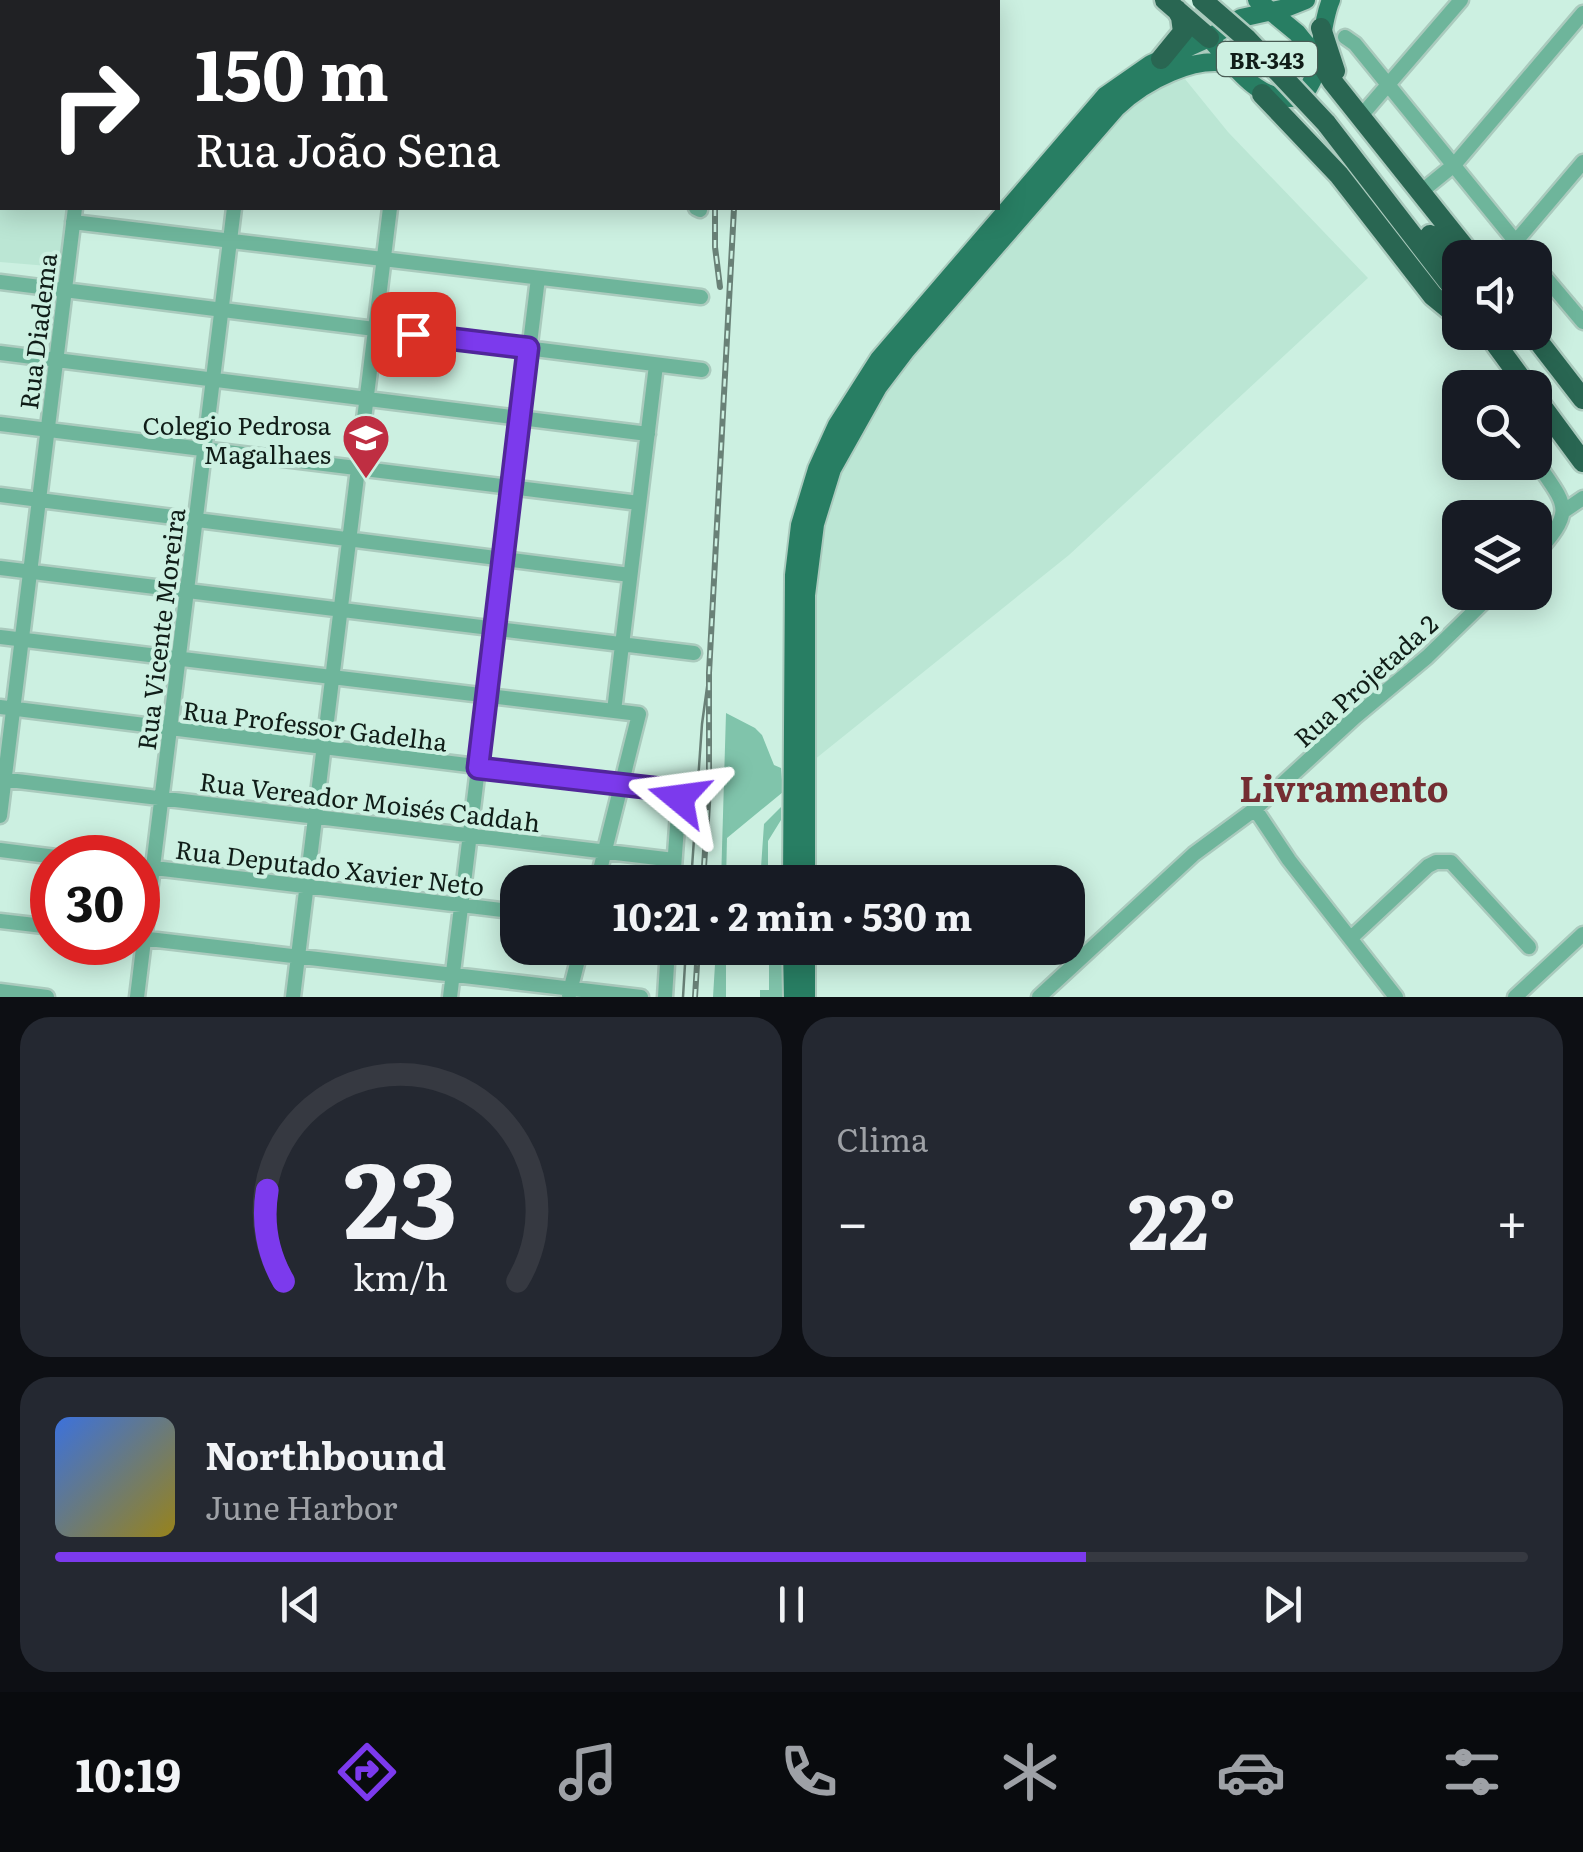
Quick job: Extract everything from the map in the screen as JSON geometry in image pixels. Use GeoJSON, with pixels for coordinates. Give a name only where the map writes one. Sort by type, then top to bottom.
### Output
{"type":"FeatureCollection","features":[{"type":"Feature","properties":{"kind":"highway","name":"BR-343"},"geometry":{"type":"LineString","coordinates":[[1202,0],[1330,118]]}},
{"type":"Feature","properties":{"kind":"highway","name":"BR-343"},"geometry":{"type":"LineString","coordinates":[[1223,0],[1256,30],[1330,118],[1421,235],[1442,268]]}},
{"type":"Feature","properties":{"kind":"highway"},"geometry":{"type":"LineString","coordinates":[[1171,5],[1208,38]]}},
{"type":"Feature","properties":{"kind":"highway"},"geometry":{"type":"LineString","coordinates":[[1162,60],[1183,32],[1182,16],[1171,5]]}},
{"type":"Feature","properties":{"kind":"highway"},"geometry":{"type":"LineString","coordinates":[[1322,28],[1330,60],[1360,114]]}},
{"type":"Feature","properties":{"kind":"highway"},"geometry":{"type":"LineString","coordinates":[[1318,59],[1332,82],[1459,240]]}},
{"type":"Feature","properties":{"kind":"highway"},"geometry":{"type":"LineString","coordinates":[[1262,94],[1339,174],[1442,303]]}},
{"type":"Feature","properties":{"kind":"highway","name":"BR-343"},"geometry":{"type":"LineString","coordinates":[[1421,235],[1442,255]]}},
{"type":"Feature","properties":{"kind":"highway"},"geometry":{"type":"LineString","coordinates":[[1545,350],[1583,399]]}},
{"type":"Feature","properties":{"kind":"highway"},"geometry":{"type":"LineString","coordinates":[[1552,421],[1583,462]]}},
{"type":"Feature","properties":{"kind":"main road"},"geometry":{"type":"LineString","coordinates":[[792,865],[794,575],[800,525],[816,469],[845,410],[879,359],[1094,108],[1128,78],[1257,13],[1263,6],[1306,0]]}},
{"type":"Feature","properties":{"kind":"main road"},"geometry":{"type":"LineString","coordinates":[[1208,38],[1262,94],[1288,100],[1300,97],[1317,76],[1322,28],[1330,0]]}},
{"type":"Feature","properties":{"kind":"main road"},"geometry":{"type":"LineString","coordinates":[[1263,6],[1298,33],[1318,59]]}},
{"type":"Feature","properties":{"kind":"main road"},"geometry":{"type":"LineString","coordinates":[[1234,23],[1230,42],[1234,65]]}},
{"type":"Feature","properties":{"kind":"main road"},"geometry":{"type":"LineString","coordinates":[[806,865],[809,557],[823,496],[850,433],[906,350],[1116,108],[1136,91],[1172,74],[1213,62],[1234,65]]}},
{"type":"Feature","properties":{"kind":"main road"},"geometry":{"type":"LineString","coordinates":[[792,965],[793,997]]}},
{"type":"Feature","properties":{"kind":"main road"},"geometry":{"type":"LineString","coordinates":[[806,965],[806,997]]}},
{"type":"Feature","properties":{"kind":"street"},"geometry":{"type":"LineString","coordinates":[[1360,114],[1389,86],[1461,0]]}},
{"type":"Feature","properties":{"kind":"street"},"geometry":{"type":"LineString","coordinates":[[1422,191],[1454,165],[1583,11],[1577,0]]}},
{"type":"Feature","properties":{"kind":"street"},"geometry":{"type":"LineString","coordinates":[[1345,37],[1356,44],[1514,240]]}},
{"type":"Feature","properties":{"kind":"street"},"geometry":{"type":"LineString","coordinates":[[1518,240],[1583,162]]}},
{"type":"Feature","properties":{"kind":"street","name":"Rua Vicente Moreira"},"geometry":{"type":"LineString","coordinates":[[158,835],[234,210]]}},
{"type":"Feature","properties":{"kind":"street"},"geometry":{"type":"LineString","coordinates":[[294,997],[390,210]]}},
{"type":"Feature","properties":{"kind":"street"},"geometry":{"type":"LineString","coordinates":[[74,215],[230,241],[701,297]]}},
{"type":"Feature","properties":{"kind":"street","name":"Rua Diadema"},"geometry":{"type":"LineString","coordinates":[[0,816],[7,708],[22,639],[74,215]]}},
{"type":"Feature","properties":{"kind":"street"},"geometry":{"type":"LineString","coordinates":[[450,997],[538,278]]}},
{"type":"Feature","properties":{"kind":"street"},"geometry":{"type":"LineString","coordinates":[[0,282],[702,370]]}},
{"type":"Feature","properties":{"kind":"street"},"geometry":{"type":"LineString","coordinates":[[1552,284],[1582,320]]}},
{"type":"Feature","properties":{"kind":"street"},"geometry":{"type":"LineString","coordinates":[[0,353],[648,434]]}},
{"type":"Feature","properties":{"kind":"street"},"geometry":{"type":"LineString","coordinates":[[614,711],[656,364]]}},
{"type":"Feature","properties":{"kind":"street"},"geometry":{"type":"LineString","coordinates":[[0,424],[639,503]]}},
{"type":"Feature","properties":{"kind":"street"},"geometry":{"type":"LineString","coordinates":[[1549,480],[1564,511],[1552,535]]}},
{"type":"Feature","properties":{"kind":"street"},"geometry":{"type":"LineString","coordinates":[[0,495],[630,575]]}},
{"type":"Feature","properties":{"kind":"street"},"geometry":{"type":"LineString","coordinates":[[1564,511],[1583,498]]}},
{"type":"Feature","properties":{"kind":"street"},"geometry":{"type":"LineString","coordinates":[[0,568],[694,654]]}},
{"type":"Feature","properties":{"kind":"street","name":"Rua Projetada 2"},"geometry":{"type":"LineString","coordinates":[[1039,997],[1194,854],[1255,809],[1475,610]]}},
{"type":"Feature","properties":{"kind":"street"},"geometry":{"type":"LineString","coordinates":[[0,636],[639,714],[602,865]]}},
{"type":"Feature","properties":{"kind":"street","name":"Rua Professor Gadelha"},"geometry":{"type":"LineString","coordinates":[[7,708],[670,790],[679,798],[674,860]]}},
{"type":"Feature","properties":{"kind":"street","name":"Rua Vereador Moisés Caddah"},"geometry":{"type":"LineString","coordinates":[[2,779],[674,860]]}},
{"type":"Feature","properties":{"kind":"street"},"geometry":{"type":"LineString","coordinates":[[1255,809],[1396,997]]}},
{"type":"Feature","properties":{"kind":"street"},"geometry":{"type":"LineString","coordinates":[[0,850],[30,854]]}},
{"type":"Feature","properties":{"kind":"street"},"geometry":{"type":"LineString","coordinates":[[674,860],[674,865]]}},
{"type":"Feature","properties":{"kind":"street"},"geometry":{"type":"LineString","coordinates":[[1350,938],[1428,866],[1444,860],[1451,862],[1529,947]]}},
{"type":"Feature","properties":{"kind":"street","name":"Rua Deputado Xavier Neto"},"geometry":{"type":"LineString","coordinates":[[160,869],[500,910]]}},
{"type":"Feature","properties":{"kind":"street"},"geometry":{"type":"LineString","coordinates":[[0,920],[30,924]]}},
{"type":"Feature","properties":{"kind":"street"},"geometry":{"type":"LineString","coordinates":[[1515,997],[1583,934]]}},
{"type":"Feature","properties":{"kind":"street"},"geometry":{"type":"LineString","coordinates":[[160,940],[570,993],[641,997]]}},
{"type":"Feature","properties":{"kind":"street","name":"Rua Vicente Moreira"},"geometry":{"type":"LineString","coordinates":[[137,997],[139,965]]}},
{"type":"Feature","properties":{"kind":"street"},"geometry":{"type":"LineString","coordinates":[[570,993],[577,965]]}},
{"type":"Feature","properties":{"kind":"street"},"geometry":{"type":"LineString","coordinates":[[665,997],[667,965]]}},
{"type":"Feature","properties":{"kind":"street"},"geometry":{"type":"LineString","coordinates":[[0,991],[47,997]]}},
{"type":"Feature","properties":{"kind":"shaded area"},"geometry":{"type":"Polygon","coordinates":[[[1185,79],[1228,132],[1368,278],[1069,555],[814,760],[817,581],[824,526],[841,469],[857,436],[911,350],[1101,135],[1141,94],[1185,79]]]}},
{"type":"Feature","properties":{"kind":"shaded area"},"geometry":{"type":"Polygon","coordinates":[[[0,210],[68,210],[60,267],[0,262],[0,210]]]}},
{"type":"Feature","properties":{"kind":"shaded area"},"geometry":{"type":"Polygon","coordinates":[[[726,713],[762,735],[774,765],[781,768],[783,792],[727,838],[726,865],[722,865],[726,713]]]}},
{"type":"Feature","properties":{"kind":"shaded area"},"geometry":{"type":"Polygon","coordinates":[[[781,807],[781,820],[768,841],[768,865],[761,865],[764,824],[781,807]]]}},
{"type":"Feature","properties":{"kind":"shaded area"},"geometry":{"type":"Polygon","coordinates":[[[715,965],[726,965],[726,997],[713,997],[715,965]]]}},
{"type":"Feature","properties":{"kind":"shaded area"},"geometry":{"type":"Polygon","coordinates":[[[769,965],[783,965],[783,997],[760,997],[760,990],[769,990],[769,965]]]}},
{"type":"Feature","properties":{"kind":"tram line"},"geometry":{"type":"LineString","coordinates":[[692,865],[709,673]]}},
{"type":"Feature","properties":{"kind":"tram line"},"geometry":{"type":"LineString","coordinates":[[683,997],[685,965]]}},
{"type":"Feature","properties":{"kind":"railway"},"geometry":{"type":"LineString","coordinates":[[715,210],[720,287]]}},
{"type":"Feature","properties":{"kind":"railway"},"geometry":{"type":"LineString","coordinates":[[704,865],[709,673],[734,210]]}},
{"type":"Feature","properties":{"kind":"railway"},"geometry":{"type":"LineString","coordinates":[[695,997],[697,965]]}},
{"type":"Feature","properties":{"kind":"place","name":"Colegio Pedrosa Magalhaes"},"geometry":{"type":"Point","coordinates":[366,480]}},
{"type":"Feature","properties":{"kind":"district","name":"Livramento"},"geometry":{"type":"Point","coordinates":[1344,787]}},
{"type":"Feature","properties":{"kind":"route"},"geometry":{"type":"LineString","coordinates":[[413,334],[528,348],[478,768],[670,790],[679,798]]}}]}
